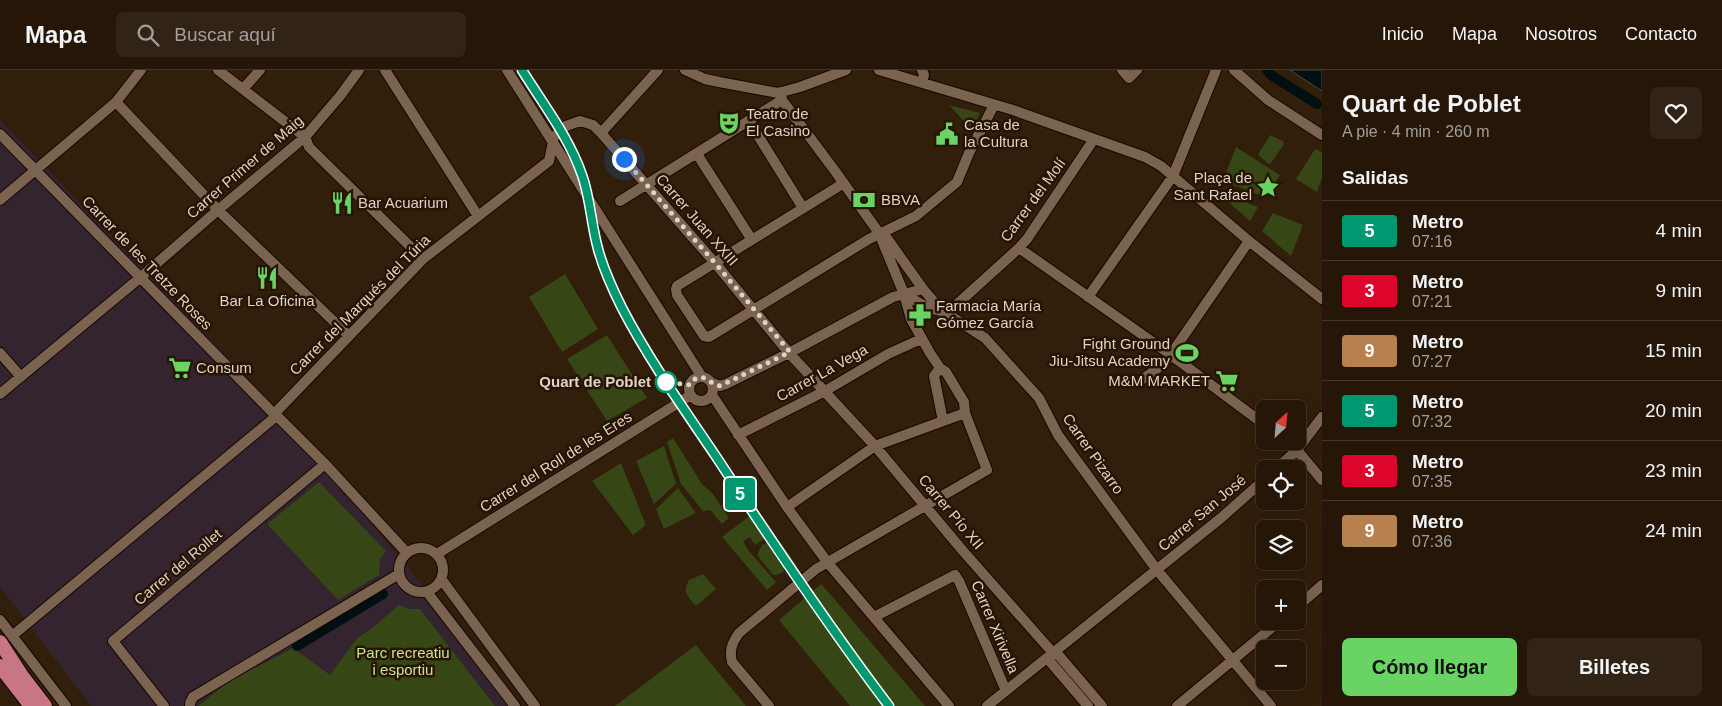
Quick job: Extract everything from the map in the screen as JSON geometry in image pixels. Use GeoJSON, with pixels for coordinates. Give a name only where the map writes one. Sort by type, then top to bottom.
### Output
{"type":"FeatureCollection","features":[{"type":"Feature","properties":{"kind":"highway"},"geometry":{"type":"LineString","coordinates":[[6,639],[22,676],[45,706]]}},
{"type":"Feature","properties":{"kind":"highway"},"geometry":{"type":"LineString","coordinates":[[0,666],[32,706]]}},
{"type":"Feature","properties":{"kind":"street"},"geometry":{"type":"LineString","coordinates":[[0,200],[116,102],[141,70]]}},
{"type":"Feature","properties":{"kind":"street"},"geometry":{"type":"LineString","coordinates":[[218,70],[305,137],[309,147],[423,259]]}},
{"type":"Feature","properties":{"kind":"street"},"geometry":{"type":"LineString","coordinates":[[243,89],[260,70]]}},
{"type":"Feature","properties":{"kind":"street","name":"Carrer Primer de Maig"},"geometry":{"type":"LineString","coordinates":[[0,394],[305,137],[359,70]]}},
{"type":"Feature","properties":{"kind":"street"},"geometry":{"type":"LineString","coordinates":[[386,70],[478,216]]}},
{"type":"Feature","properties":{"kind":"street"},"geometry":{"type":"LineString","coordinates":[[507,70],[702,377],[712,383],[720,386],[726,384],[893,297],[923,289]]}},
{"type":"Feature","properties":{"kind":"street"},"geometry":{"type":"LineString","coordinates":[[601,133],[658,70]]}},
{"type":"Feature","properties":{"kind":"street"},"geometry":{"type":"LineString","coordinates":[[684,70],[705,79],[783,95],[844,183],[923,289],[935,302],[938,310]]}},
{"type":"Feature","properties":{"kind":"street"},"geometry":{"type":"LineString","coordinates":[[620,201],[749,122],[783,95],[846,70]]}},
{"type":"Feature","properties":{"kind":"street"},"geometry":{"type":"LineString","coordinates":[[922,70],[924,75],[922,83]]}},
{"type":"Feature","properties":{"kind":"street"},"geometry":{"type":"LineString","coordinates":[[1122,70],[1129,78],[1137,70]]}},
{"type":"Feature","properties":{"kind":"street"},"geometry":{"type":"LineString","coordinates":[[1088,297],[1173,176],[1216,70]]}},
{"type":"Feature","properties":{"kind":"street"},"geometry":{"type":"LineString","coordinates":[[1234,70],[1268,100],[1322,135]]}},
{"type":"Feature","properties":{"kind":"street"},"geometry":{"type":"LineString","coordinates":[[886,71],[994,105],[1145,157],[1161,166],[1249,241],[1322,299]]}},
{"type":"Feature","properties":{"kind":"street"},"geometry":{"type":"LineString","coordinates":[[116,102],[218,210],[349,336]]}},
{"type":"Feature","properties":{"kind":"street"},"geometry":{"type":"LineString","coordinates":[[844,183],[677,286],[677,295],[701,332],[709,337],[881,232],[916,216],[957,182],[994,105]]}},
{"type":"Feature","properties":{"kind":"street","name":"Carrer Juan XXIII"},"geometry":{"type":"LineString","coordinates":[[554,143],[554,137],[566,126],[580,121],[593,125],[647,184],[825,391]]}},
{"type":"Feature","properties":{"kind":"street"},"geometry":{"type":"LineString","coordinates":[[749,122],[803,208]]}},
{"type":"Feature","properties":{"kind":"street","name":"Carrer de les Tretze Roses"},"geometry":{"type":"LineString","coordinates":[[0,134],[325,464],[407,552]]}},
{"type":"Feature","properties":{"kind":"street","name":"Carrer del Molí"},"geometry":{"type":"LineString","coordinates":[[949,315],[955,306],[1027,239],[1094,139]]}},
{"type":"Feature","properties":{"kind":"street","name":"Carrer del Marqués del Túria"},"geometry":{"type":"LineString","coordinates":[[6,639],[275,415],[423,259],[549,162],[554,143]]}},
{"type":"Feature","properties":{"kind":"street"},"geometry":{"type":"LineString","coordinates":[[697,154],[752,240]]}},
{"type":"Feature","properties":{"kind":"street"},"geometry":{"type":"LineString","coordinates":[[769,706],[732,662],[731,646],[739,633],[813,571],[987,470],[965,413],[964,402],[946,372],[940,368],[921,339],[911,320],[904,294],[881,232]]}},
{"type":"Feature","properties":{"kind":"street"},"geometry":{"type":"LineString","coordinates":[[1140,381],[1165,364],[1249,241]]}},
{"type":"Feature","properties":{"kind":"street"},"geometry":{"type":"LineString","coordinates":[[1019,248],[1171,355],[1256,418]]}},
{"type":"Feature","properties":{"kind":"street","name":"Carrer Pizarro"},"geometry":{"type":"LineString","coordinates":[[904,294],[930,309],[949,315],[984,338],[1039,398],[1058,435],[1157,570],[1271,706]]}},
{"type":"Feature","properties":{"kind":"street","name":"Carrer La Vega"},"geometry":{"type":"LineString","coordinates":[[738,435],[825,391],[888,354],[921,339]]}},
{"type":"Feature","properties":{"kind":"street"},"geometry":{"type":"LineString","coordinates":[[0,353],[22,377]]}},
{"type":"Feature","properties":{"kind":"street"},"geometry":{"type":"LineString","coordinates":[[940,368],[934,376],[943,421]]}},
{"type":"Feature","properties":{"kind":"street"},"geometry":{"type":"LineString","coordinates":[[702,377],[692,382],[689,389],[691,395],[695,399],[702,401],[712,395]]}},
{"type":"Feature","properties":{"kind":"street"},"geometry":{"type":"LineString","coordinates":[[712,383],[712,395],[786,508],[828,563],[949,706]]}},
{"type":"Feature","properties":{"kind":"street","name":"Carrer Pío XII"},"geometry":{"type":"LineString","coordinates":[[825,391],[927,506],[963,551],[1052,654]]}},
{"type":"Feature","properties":{"kind":"street","name":"Carrer del Roll de les Eres"},"geometry":{"type":"LineString","coordinates":[[437,554],[691,395]]}},
{"type":"Feature","properties":{"kind":"street"},"geometry":{"type":"LineString","coordinates":[[786,508],[875,446],[965,413]]}},
{"type":"Feature","properties":{"kind":"street"},"geometry":{"type":"LineString","coordinates":[[1306,438],[1322,417]]}},
{"type":"Feature","properties":{"kind":"street"},"geometry":{"type":"LineString","coordinates":[[1286,460],[1297,450],[1322,480]]}},
{"type":"Feature","properties":{"kind":"street","name":"Carrer del Rollet"},"geometry":{"type":"LineString","coordinates":[[164,706],[113,641],[325,464]]}},
{"type":"Feature","properties":{"kind":"street","name":"Carrer San José"},"geometry":{"type":"LineString","coordinates":[[988,706],[1221,518],[1256,487]]}},
{"type":"Feature","properties":{"kind":"street"},"geometry":{"type":"LineString","coordinates":[[422,548],[432,550],[437,554],[442,561],[444,569],[442,580],[427,592],[414,591],[407,588],[399,574],[399,566],[407,552],[422,548]]}},
{"type":"Feature","properties":{"kind":"street"},"geometry":{"type":"LineString","coordinates":[[190,706],[193,698],[399,574]]}},
{"type":"Feature","properties":{"kind":"street","name":"Carrer Xirivella"},"geometry":{"type":"LineString","coordinates":[[874,618],[955,575],[960,580],[1006,691]]}},
{"type":"Feature","properties":{"kind":"street"},"geometry":{"type":"LineString","coordinates":[[442,580],[536,706]]}},
{"type":"Feature","properties":{"kind":"street"},"geometry":{"type":"LineString","coordinates":[[1306,599],[1322,585]]}},
{"type":"Feature","properties":{"kind":"street"},"geometry":{"type":"LineString","coordinates":[[427,592],[515,706]]}},
{"type":"Feature","properties":{"kind":"street"},"geometry":{"type":"LineString","coordinates":[[0,620],[6,639],[66,706]]}},
{"type":"Feature","properties":{"kind":"street"},"geometry":{"type":"LineString","coordinates":[[1177,706],[1269,630]]}},
{"type":"Feature","properties":{"kind":"street"},"geometry":{"type":"LineString","coordinates":[[1052,654],[1088,706]]}},
{"type":"Feature","properties":{"kind":"street"},"geometry":{"type":"LineString","coordinates":[[1052,654],[1102,706]]}},
{"type":"Feature","properties":{"kind":"shaded area"},"geometry":{"type":"Polygon","coordinates":[[[1290,70],[1322,70],[1322,91],[1290,70]]]}},
{"type":"Feature","properties":{"kind":"shaded area"},"geometry":{"type":"Polygon","coordinates":[[[0,120],[271,402],[522,706],[91,706],[0,587],[0,120]]]}},
{"type":"Feature","properties":{"kind":"green space"},"geometry":{"type":"Polygon","coordinates":[[[949,105],[980,113],[972,130],[949,105]]]}},
{"type":"Feature","properties":{"kind":"green space"},"geometry":{"type":"Polygon","coordinates":[[[1270,135],[1283,141],[1284,144],[1269,164],[1258,155],[1270,135]]]}},
{"type":"Feature","properties":{"kind":"green space"},"geometry":{"type":"Polygon","coordinates":[[[1236,147],[1280,175],[1265,197],[1223,181],[1236,147]]]}},
{"type":"Feature","properties":{"kind":"green space"},"geometry":{"type":"Polygon","coordinates":[[[1315,149],[1322,152],[1322,178],[1317,192],[1296,179],[1315,149]]]}},
{"type":"Feature","properties":{"kind":"green space"},"geometry":{"type":"Polygon","coordinates":[[[1218,193],[1258,207],[1250,221],[1218,193]]]}},
{"type":"Feature","properties":{"kind":"green space"},"geometry":{"type":"Polygon","coordinates":[[[1273,213],[1303,225],[1291,256],[1262,231],[1273,213]]]}},
{"type":"Feature","properties":{"kind":"green space"},"geometry":{"type":"Polygon","coordinates":[[[565,274],[598,329],[562,352],[529,297],[565,274]]]}},
{"type":"Feature","properties":{"kind":"green space"},"geometry":{"type":"Polygon","coordinates":[[[607,335],[647,398],[607,421],[567,359],[607,335]]]}},
{"type":"Feature","properties":{"kind":"green space"},"geometry":{"type":"Polygon","coordinates":[[[673,438],[702,484],[713,494],[729,518],[722,524],[710,510],[703,511],[681,484],[667,442],[673,438]]]}},
{"type":"Feature","properties":{"kind":"green space"},"geometry":{"type":"Polygon","coordinates":[[[664,446],[676,484],[654,504],[636,461],[664,446]]]}},
{"type":"Feature","properties":{"kind":"green space"},"geometry":{"type":"Polygon","coordinates":[[[621,463],[646,525],[633,535],[592,481],[621,463]]]}},
{"type":"Feature","properties":{"kind":"green space"},"geometry":{"type":"Polygon","coordinates":[[[319,482],[386,551],[380,560],[379,575],[338,600],[267,524],[319,482]]]}},
{"type":"Feature","properties":{"kind":"green space"},"geometry":{"type":"Polygon","coordinates":[[[678,488],[696,513],[664,529],[656,509],[678,488]]]}},
{"type":"Feature","properties":{"kind":"green space"},"geometry":{"type":"Polygon","coordinates":[[[756,511],[771,535],[774,533],[796,565],[793,568],[768,537],[755,545],[750,537],[743,541],[748,550],[776,582],[767,590],[722,537],[756,511]]]}},
{"type":"Feature","properties":{"kind":"green space"},"geometry":{"type":"Polygon","coordinates":[[[770,544],[786,564],[783,572],[777,575],[773,575],[757,555],[762,545],[770,544]]]}},
{"type":"Feature","properties":{"kind":"green space"},"geometry":{"type":"Polygon","coordinates":[[[703,574],[716,589],[696,606],[688,597],[686,588],[689,580],[703,574]]]}},
{"type":"Feature","properties":{"kind":"green space"},"geometry":{"type":"Polygon","coordinates":[[[821,584],[925,706],[850,706],[779,620],[821,584]]]}},
{"type":"Feature","properties":{"kind":"green space","name":"Parc recreatiu i esportiu"},"geometry":{"type":"Polygon","coordinates":[[[399,605],[409,609],[420,609],[495,706],[198,706],[228,682],[293,648],[330,675],[358,637],[370,630],[399,605]]]}},
{"type":"Feature","properties":{"kind":"green space"},"geometry":{"type":"Polygon","coordinates":[[[696,645],[746,706],[615,706],[696,645]]]}},
{"type":"Feature","properties":{"kind":"waterway"},"geometry":{"type":"LineString","coordinates":[[1267,70],[1271,75],[1317,104]]}},
{"type":"Feature","properties":{"kind":"waterway"},"geometry":{"type":"LineString","coordinates":[[297,646],[383,594]]}},
{"type":"Feature","properties":{"kind":"metro line","name":"5"},"geometry":{"type":"LineString","coordinates":[[522,70],[574,155],[588,198],[597,248],[611,285],[632,326],[670,388],[777,551],[889,706]]}},
{"type":"Feature","properties":{"kind":"place","name":"Teatro de El Casino"},"geometry":{"type":"Point","coordinates":[729,123]}},
{"type":"Feature","properties":{"kind":"place","name":"Casa de la Cultura"},"geometry":{"type":"Point","coordinates":[947,134]}},
{"type":"Feature","properties":{"kind":"place","name":"Plaça de Sant Rafael"},"geometry":{"type":"Point","coordinates":[1268,187]}},
{"type":"Feature","properties":{"kind":"place","name":"BBVA"},"geometry":{"type":"Point","coordinates":[864,200]}},
{"type":"Feature","properties":{"kind":"place","name":"Bar Acuarium"},"geometry":{"type":"Point","coordinates":[342,203]}},
{"type":"Feature","properties":{"kind":"place","name":"Bar La Oficina"},"geometry":{"type":"Point","coordinates":[267,278]}},
{"type":"Feature","properties":{"kind":"place","name":"Farmacia María Gómez García"},"geometry":{"type":"Point","coordinates":[920,315]}},
{"type":"Feature","properties":{"kind":"place","name":"Fight Ground Jiu-Jitsu Academy"},"geometry":{"type":"Point","coordinates":[1187,353]}},
{"type":"Feature","properties":{"kind":"place","name":"Consum"},"geometry":{"type":"Point","coordinates":[180,368]}},
{"type":"Feature","properties":{"kind":"place","name":"M&M MARKET"},"geometry":{"type":"Point","coordinates":[1227,381]}},
{"type":"Feature","properties":{"kind":"place","name":"Quart de Poblet"},"geometry":{"type":"Point","coordinates":[666,382]}},
{"type":"Feature","properties":{"kind":"route"},"geometry":{"type":"LineString","coordinates":[[624,159],[790,352],[720,386],[702,377],[695,379],[690,385],[666,382]]}}]}
